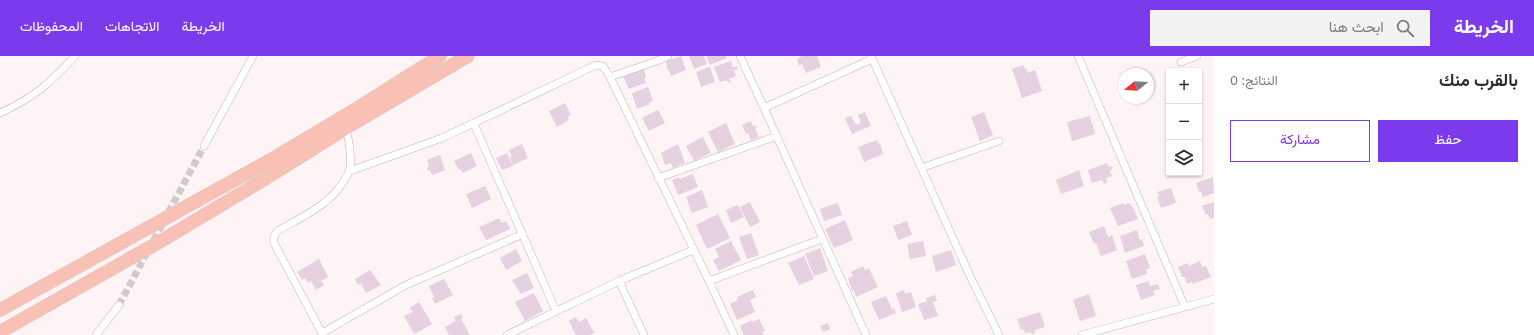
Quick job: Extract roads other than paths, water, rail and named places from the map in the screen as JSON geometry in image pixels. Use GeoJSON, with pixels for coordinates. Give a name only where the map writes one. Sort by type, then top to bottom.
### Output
{"type":"FeatureCollection","features":[{"type":"Feature","properties":{"kind":"highway"},"geometry":{"type":"LineString","coordinates":[[0,310],[274,158],[361,106],[440,56]]}},
{"type":"Feature","properties":{"kind":"highway"},"geometry":{"type":"LineString","coordinates":[[0,332],[161,241],[346,128],[468,56]]}},
{"type":"Feature","properties":{"kind":"highway"},"geometry":{"type":"LineString","coordinates":[[8,335],[45,306]]}},
{"type":"Feature","properties":{"kind":"street"},"geometry":{"type":"LineString","coordinates":[[0,113],[36,94],[76,56]]}},
{"type":"Feature","properties":{"kind":"street"},"geometry":{"type":"LineString","coordinates":[[204,146],[253,56]]}},
{"type":"Feature","properties":{"kind":"street"},"geometry":{"type":"LineString","coordinates":[[610,77],[668,56]]}},
{"type":"Feature","properties":{"kind":"street"},"geometry":{"type":"LineString","coordinates":[[740,56],[866,335]]}},
{"type":"Feature","properties":{"kind":"street"},"geometry":{"type":"LineString","coordinates":[[1078,56],[1185,307]]}},
{"type":"Feature","properties":{"kind":"street"},"geometry":{"type":"LineString","coordinates":[[1181,62],[1197,56]]}},
{"type":"Feature","properties":{"kind":"street"},"geometry":{"type":"LineString","coordinates":[[764,108],[872,58],[969,274],[1000,335]]}},
{"type":"Feature","properties":{"kind":"street"},"geometry":{"type":"LineString","coordinates":[[350,170],[442,138],[596,65],[603,66],[610,77],[734,335]]}},
{"type":"Feature","properties":{"kind":"street"},"geometry":{"type":"LineString","coordinates":[[474,124],[556,312]]}},
{"type":"Feature","properties":{"kind":"street"},"geometry":{"type":"LineString","coordinates":[[346,128],[350,151],[350,170],[341,186],[328,201],[279,230],[273,238],[274,244],[322,334],[406,285],[523,234]]}},
{"type":"Feature","properties":{"kind":"street"},"geometry":{"type":"LineString","coordinates":[[658,178],[777,136]]}},
{"type":"Feature","properties":{"kind":"street"},"geometry":{"type":"LineString","coordinates":[[921,168],[999,141]]}},
{"type":"Feature","properties":{"kind":"street"},"geometry":{"type":"LineString","coordinates":[[709,281],[822,239]]}},
{"type":"Feature","properties":{"kind":"street"},"geometry":{"type":"LineString","coordinates":[[507,335],[619,281],[693,250]]}},
{"type":"Feature","properties":{"kind":"street"},"geometry":{"type":"LineString","coordinates":[[619,281],[644,335]]}},
{"type":"Feature","properties":{"kind":"street"},"geometry":{"type":"LineString","coordinates":[[1082,335],[1214,299]]}},
{"type":"Feature","properties":{"kind":"street"},"geometry":{"type":"LineString","coordinates":[[96,335],[119,305]]}},
{"type":"Feature","properties":{"kind":"tunnel"},"geometry":{"type":"LineString","coordinates":[[119,305],[204,146]]}}]}
